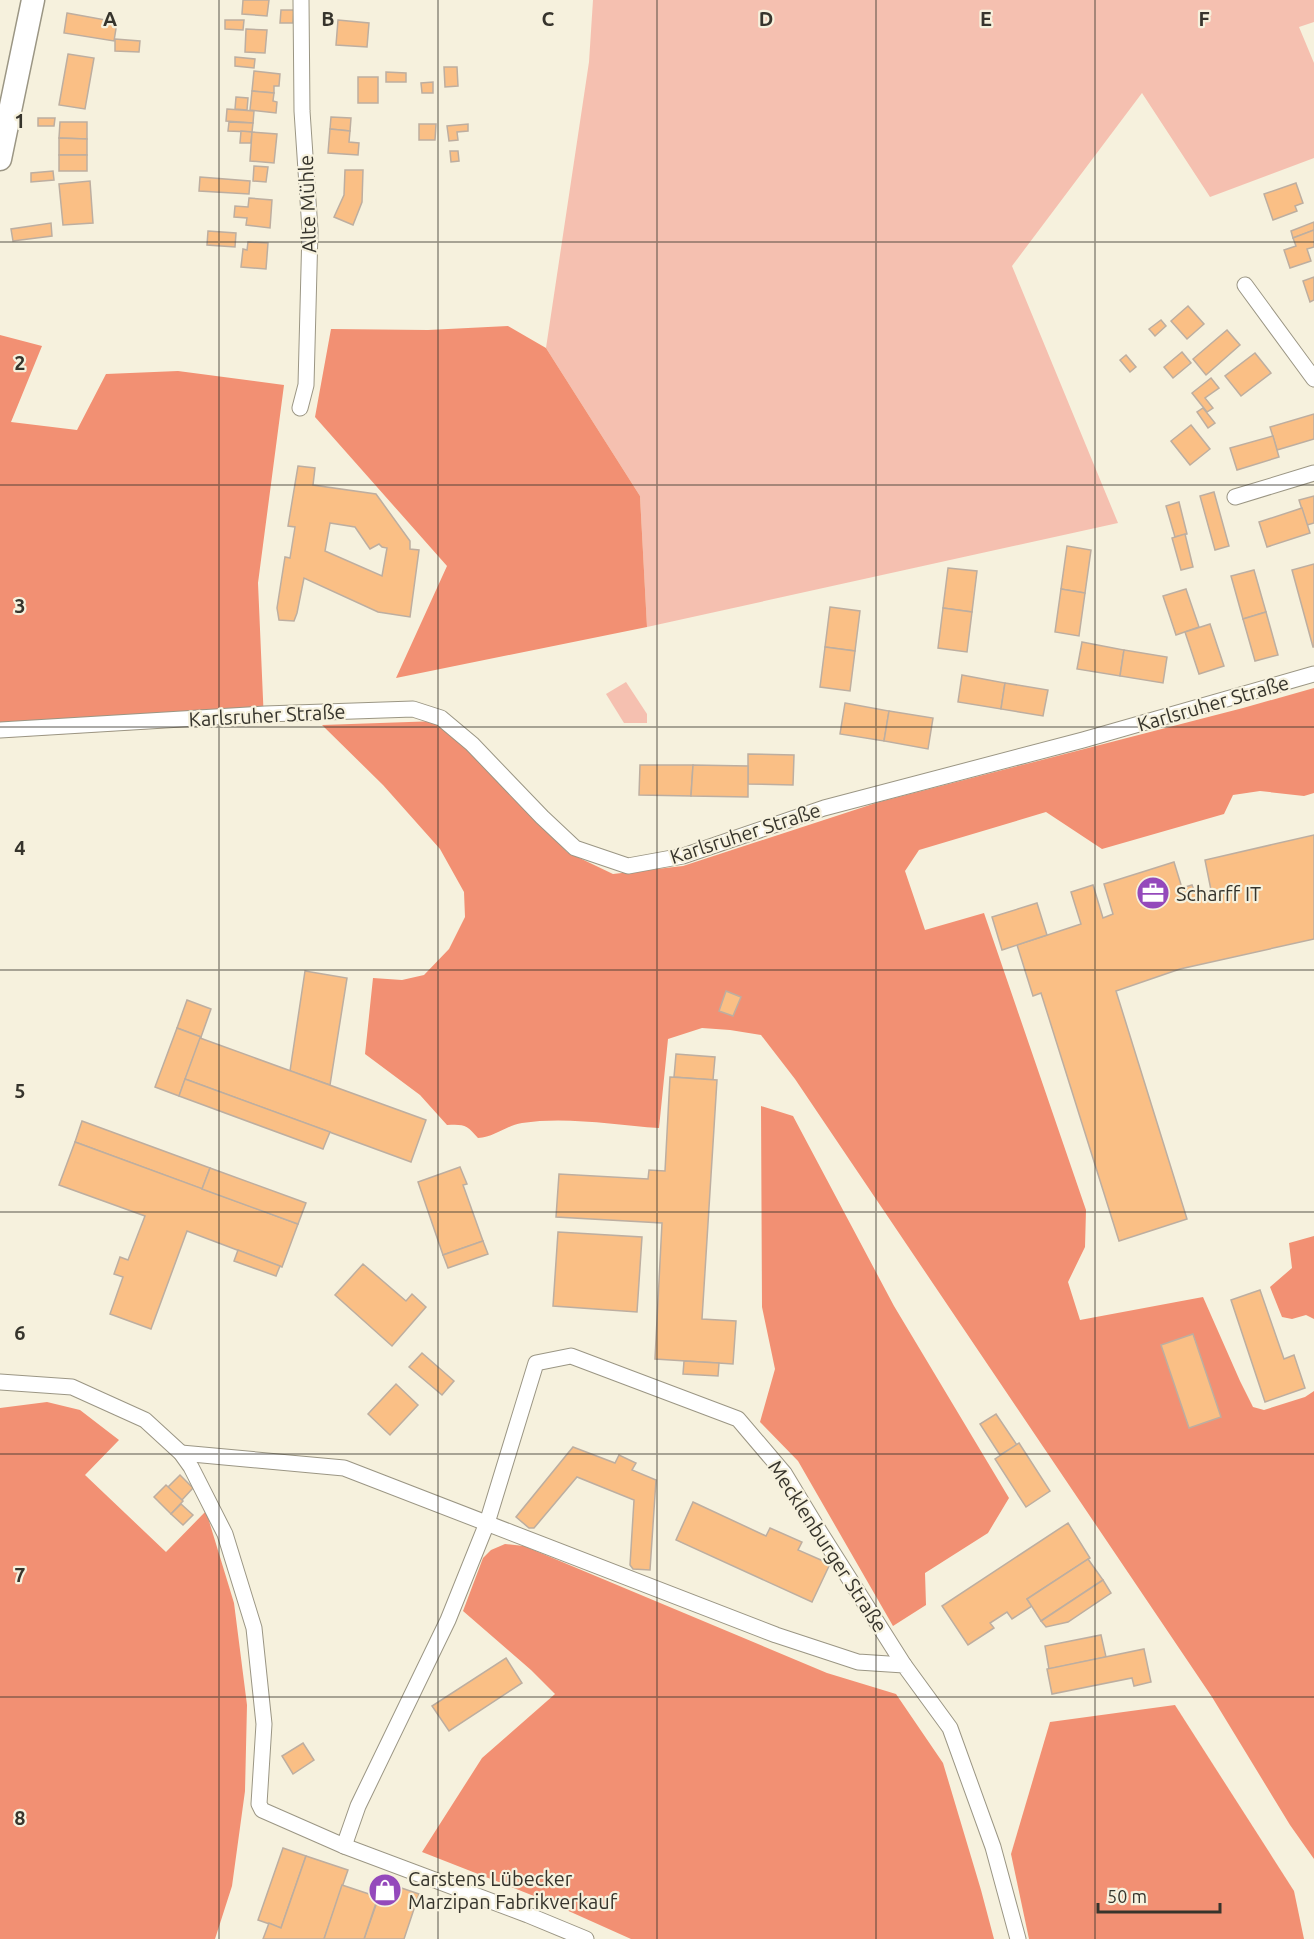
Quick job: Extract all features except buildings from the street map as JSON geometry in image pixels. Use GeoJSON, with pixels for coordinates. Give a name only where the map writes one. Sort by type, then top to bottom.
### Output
{"type":"FeatureCollection","features":[{"type":"Feature","properties":{"kind":"street"},"geometry":{"type":"LineString","coordinates":[[0,159],[33,0]]}},
{"type":"Feature","properties":{"kind":"street","name":"Alte Mühle"},"geometry":{"type":"LineString","coordinates":[[300,408],[306,385],[310,230],[302,111],[301,0]]}},
{"type":"Feature","properties":{"kind":"street"},"geometry":{"type":"LineString","coordinates":[[1245,285],[1314,379]]}},
{"type":"Feature","properties":{"kind":"street"},"geometry":{"type":"LineString","coordinates":[[1235,497],[1314,473]]}},
{"type":"Feature","properties":{"kind":"street","name":"Karlsruher Straße"},"geometry":{"type":"LineString","coordinates":[[0,730],[265,714],[413,709],[441,718],[472,744],[575,848],[628,866],[683,856],[824,808],[1083,740],[1314,674]]}},
{"type":"Feature","properties":{"kind":"street","name":"Mecklenburger Straße"},"geometry":{"type":"LineString","coordinates":[[344,1846],[358,1806],[448,1620],[487,1523],[536,1364],[571,1356],[738,1419],[784,1473],[904,1665],[950,1728],[993,1847],[1018,1939]]}},
{"type":"Feature","properties":{"kind":"street"},"geometry":{"type":"LineString","coordinates":[[0,1382],[72,1387],[145,1420],[181,1454],[191,1467],[225,1534],[254,1628],[264,1724],[260,1803],[262,1810],[344,1846],[586,1939]]}},
{"type":"Feature","properties":{"kind":"street","name":"Mecklenburger Straße"},"geometry":{"type":"LineString","coordinates":[[181,1454],[344,1468],[776,1635],[858,1662],[904,1665]]}},
{"type":"Feature","properties":{"kind":"shaded area"},"geometry":{"type":"Polygon","coordinates":[[[593,0],[1314,0],[1314,22],[1299,27],[1314,63],[1314,158],[1210,197],[1142,93],[1012,266],[1118,523],[647,627],[640,496],[546,348],[589,62],[593,0]]]}},
{"type":"Feature","properties":{"kind":"shaded area"},"geometry":{"type":"Polygon","coordinates":[[[508,326],[546,348],[640,496],[647,627],[396,678],[447,566],[315,417],[331,329],[428,330],[508,326]]]}},
{"type":"Feature","properties":{"kind":"shaded area"},"geometry":{"type":"Polygon","coordinates":[[[0,335],[42,346],[11,422],[77,430],[106,374],[178,371],[284,385],[258,583],[264,722],[0,738],[0,335]]]}},
{"type":"Feature","properties":{"kind":"shaded area"},"geometry":{"type":"Polygon","coordinates":[[[626,682],[647,714],[647,723],[624,723],[606,694],[626,682]]]}},
{"type":"Feature","properties":{"kind":"shaded area"},"geometry":{"type":"Polygon","coordinates":[[[1314,688],[1314,793],[1304,796],[1260,791],[1233,795],[1224,814],[1102,849],[1046,812],[919,850],[905,871],[925,930],[984,913],[1086,1210],[1085,1247],[1068,1282],[1080,1320],[1203,1297],[1253,1407],[1264,1410],[1305,1397],[1314,1391],[1314,1859],[1290,1825],[1212,1697],[795,1079],[761,1035],[702,1028],[668,1039],[659,1128],[556,1120],[516,1124],[490,1136],[478,1138],[465,1126],[447,1125],[420,1095],[365,1054],[373,978],[402,980],[424,975],[449,949],[465,917],[464,892],[440,849],[383,785],[322,725],[438,721],[567,852],[613,874],[683,866],[879,802],[1314,688]]]}},
{"type":"Feature","properties":{"kind":"shaded area"},"geometry":{"type":"Polygon","coordinates":[[[761,1106],[793,1116],[894,1306],[1009,1498],[988,1533],[925,1573],[926,1605],[893,1626],[798,1461],[760,1422],[775,1369],[762,1307],[761,1106]]]}},
{"type":"Feature","properties":{"kind":"shaded area"},"geometry":{"type":"Polygon","coordinates":[[[1314,1236],[1314,1319],[1306,1315],[1292,1319],[1282,1317],[1270,1287],[1292,1268],[1289,1243],[1314,1236]]]}},
{"type":"Feature","properties":{"kind":"shaded area"},"geometry":{"type":"Polygon","coordinates":[[[47,1402],[80,1410],[119,1440],[85,1475],[166,1552],[206,1511],[234,1603],[247,1705],[245,1791],[232,1886],[215,1939],[0,1939],[0,1408],[47,1402]]]}},
{"type":"Feature","properties":{"kind":"shaded area"},"geometry":{"type":"Polygon","coordinates":[[[505,1544],[524,1546],[827,1673],[896,1694],[943,1763],[994,1939],[631,1939],[544,1900],[422,1852],[482,1758],[555,1694],[463,1611],[483,1558],[491,1550],[505,1544]]]}},
{"type":"Feature","properties":{"kind":"shaded area"},"geometry":{"type":"Polygon","coordinates":[[[1175,1705],[1294,1891],[1304,1939],[1029,1939],[1011,1854],[1050,1722],[1175,1705]]]}},
{"type":"Feature","properties":{"kind":"place","name":"Scharff IT"},"geometry":{"type":"Point","coordinates":[1153,893]}},
{"type":"Feature","properties":{"kind":"place","name":"Carstens Lübecker Marzipan Fabrikverkauf"},"geometry":{"type":"Point","coordinates":[385,1890]}}]}
